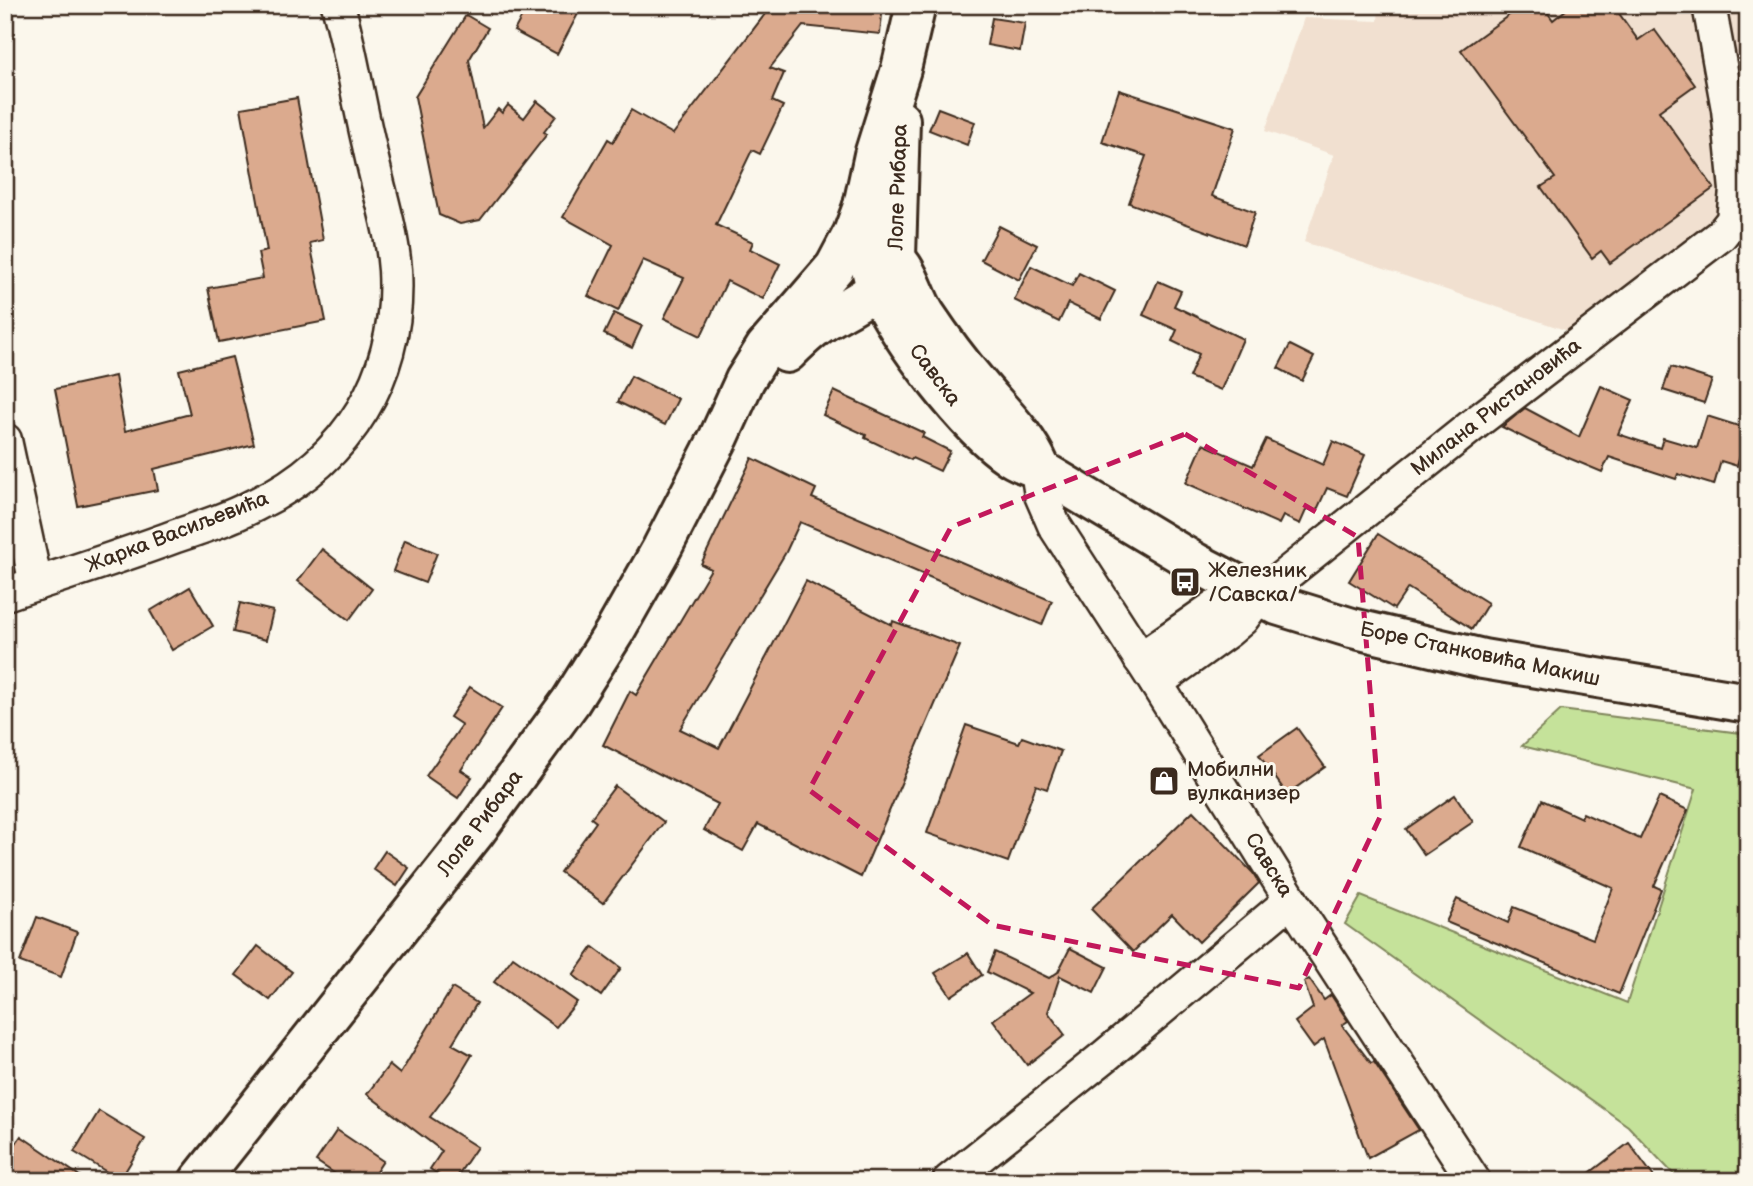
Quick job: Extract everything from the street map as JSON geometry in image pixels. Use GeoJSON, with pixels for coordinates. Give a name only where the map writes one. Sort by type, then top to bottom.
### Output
{"type":"FeatureCollection","features":[{"type":"Feature","properties":{"kind":"main road","name":"Лоле Рибара"},"geometry":{"type":"LineString","coordinates":[[199,1181],[476,831],[571,701],[656,559],[745,380],[765,348],[868,256],[901,69],[916,5]]}},
{"type":"Feature","properties":{"kind":"main road","name":"Лоле Рибара"},"geometry":{"type":"LineString","coordinates":[[868,256],[863,206],[874,155],[901,69]]}},
{"type":"Feature","properties":{"kind":"main road","name":"Лоле Рибара"},"geometry":{"type":"LineString","coordinates":[[719,437],[777,363],[807,333],[878,290],[893,270],[868,256]]}},
{"type":"Feature","properties":{"kind":"main road","name":"Савска"},"geometry":{"type":"LineString","coordinates":[[868,256],[915,290],[925,313],[978,384],[1030,444],[1041,470]]}},
{"type":"Feature","properties":{"kind":"main road","name":"Савска"},"geometry":{"type":"LineString","coordinates":[[878,290],[900,327],[948,394],[998,447],[1014,459],[1041,470]]}},
{"type":"Feature","properties":{"kind":"main road","name":"Боре Станковића Макиш"},"geometry":{"type":"LineString","coordinates":[[1041,470],[1196,563],[1277,605],[1352,628],[1496,662],[1748,703]]}},
{"type":"Feature","properties":{"kind":"street","name":"Жарка Васиљевића"},"geometry":{"type":"LineString","coordinates":[[5,594],[136,551],[255,506],[286,488],[321,461],[348,432],[371,397],[390,340],[395,269],[338,5]]}},
{"type":"Feature","properties":{"kind":"street"},"geometry":{"type":"LineString","coordinates":[[1709,5],[1728,110],[1740,223]]}},
{"type":"Feature","properties":{"kind":"street","name":"Милана Ристановића"},"geometry":{"type":"LineString","coordinates":[[1148,671],[1213,608],[1232,600],[1259,596],[1521,387],[1740,223]]}},
{"type":"Feature","properties":{"kind":"street"},"geometry":{"type":"LineString","coordinates":[[5,440],[36,584]]}},
{"type":"Feature","properties":{"kind":"street","name":"Савска"},"geometry":{"type":"LineString","coordinates":[[1041,470],[1041,495],[1054,524],[1291,900],[1474,1181]]}},
{"type":"Feature","properties":{"kind":"street"},"geometry":{"type":"LineString","coordinates":[[949,1181],[1105,1056],[1291,900]]}},
{"type":"Feature","properties":{"kind":"highlighted area"},"geometry":{"type":"Polygon","coordinates":[[[1185,434],[1358,537],[1380,817],[1299,988],[992,925],[809,790],[951,527],[1185,434]]]}},
{"type":"Feature","properties":{"kind":"shaded area"},"geometry":{"type":"Polygon","coordinates":[[[1379,5],[1748,5],[1748,226],[1733,220],[1586,337],[1304,242],[1334,155],[1265,131],[1304,18],[1378,21],[1379,5]]]}},
{"type":"Feature","properties":{"kind":"green space"},"geometry":{"type":"Polygon","coordinates":[[[1561,710],[1748,734],[1748,1181],[1680,1181],[1628,1126],[1345,924],[1361,896],[1627,1003],[1696,789],[1522,746],[1561,710]]]}},
{"type":"Feature","properties":{"kind":"building"},"geometry":{"type":"Polygon","coordinates":[[[528,5],[567,5],[579,12],[557,54],[514,31],[528,5]]]}},
{"type":"Feature","properties":{"kind":"building"},"geometry":{"type":"Polygon","coordinates":[[[772,5],[883,5],[880,34],[803,26],[770,68],[784,73],[772,101],[783,106],[760,154],[752,150],[716,225],[753,242],[750,249],[780,264],[763,299],[727,281],[701,336],[664,318],[684,278],[643,260],[618,311],[588,296],[613,245],[563,217],[608,139],[613,142],[631,110],[673,134],[772,5]]]}},
{"type":"Feature","properties":{"kind":"building"},"geometry":{"type":"Polygon","coordinates":[[[1523,5],[1542,5],[1553,20],[1572,5],[1613,5],[1638,40],[1654,29],[1695,85],[1659,111],[1714,188],[1610,263],[1601,251],[1592,258],[1541,187],[1555,178],[1461,50],[1523,5]]]}},
{"type":"Feature","properties":{"kind":"building"},"geometry":{"type":"Polygon","coordinates":[[[466,15],[488,28],[469,60],[483,128],[498,109],[502,113],[508,105],[524,118],[537,101],[556,116],[544,132],[547,134],[480,220],[460,224],[439,215],[415,97],[466,15]]]}},
{"type":"Feature","properties":{"kind":"building"},"geometry":{"type":"Polygon","coordinates":[[[992,18],[1025,23],[1020,51],[987,45],[992,18]]]}},
{"type":"Feature","properties":{"kind":"building"},"geometry":{"type":"Polygon","coordinates":[[[1119,90],[1235,128],[1212,196],[1255,212],[1244,245],[1129,203],[1146,156],[1102,142],[1119,90]]]}},
{"type":"Feature","properties":{"kind":"building"},"geometry":{"type":"Polygon","coordinates":[[[297,98],[323,240],[310,243],[326,321],[219,342],[208,288],[263,278],[258,253],[267,251],[241,108],[297,98]]]}},
{"type":"Feature","properties":{"kind":"building"},"geometry":{"type":"Polygon","coordinates":[[[938,108],[975,122],[967,145],[929,130],[938,108]]]}},
{"type":"Feature","properties":{"kind":"building"},"geometry":{"type":"Polygon","coordinates":[[[999,226],[1037,245],[1019,280],[981,260],[999,226]]]}},
{"type":"Feature","properties":{"kind":"building"},"geometry":{"type":"Polygon","coordinates":[[[1031,266],[1072,286],[1079,273],[1115,291],[1101,319],[1068,303],[1059,322],[1014,300],[1031,266]]]}},
{"type":"Feature","properties":{"kind":"building"},"geometry":{"type":"Polygon","coordinates":[[[1158,281],[1181,291],[1174,306],[1243,339],[1221,390],[1189,377],[1199,354],[1172,341],[1177,330],[1143,315],[1158,281]]]}},
{"type":"Feature","properties":{"kind":"building"},"geometry":{"type":"Polygon","coordinates":[[[614,313],[642,326],[632,348],[604,334],[614,313]]]}},
{"type":"Feature","properties":{"kind":"building"},"geometry":{"type":"Polygon","coordinates":[[[1290,345],[1314,357],[1302,381],[1278,368],[1290,345]]]}},
{"type":"Feature","properties":{"kind":"building"},"geometry":{"type":"Polygon","coordinates":[[[232,357],[254,444],[154,469],[158,490],[78,506],[55,389],[115,376],[125,431],[190,414],[179,370],[232,357]]]}},
{"type":"Feature","properties":{"kind":"building"},"geometry":{"type":"Polygon","coordinates":[[[1671,367],[1712,380],[1704,403],[1663,390],[1671,367]]]}},
{"type":"Feature","properties":{"kind":"building"},"geometry":{"type":"Polygon","coordinates":[[[631,376],[678,399],[665,425],[618,402],[631,376]]]}},
{"type":"Feature","properties":{"kind":"building"},"geometry":{"type":"Polygon","coordinates":[[[1601,386],[1633,400],[1618,434],[1660,448],[1663,438],[1697,448],[1707,416],[1748,429],[1737,466],[1721,461],[1714,485],[1678,474],[1676,479],[1609,457],[1602,472],[1502,427],[1525,408],[1579,437],[1601,386]]]}},
{"type":"Feature","properties":{"kind":"building"},"geometry":{"type":"Polygon","coordinates":[[[834,391],[924,433],[922,437],[950,451],[940,471],[865,438],[866,435],[823,415],[834,391]]]}},
{"type":"Feature","properties":{"kind":"building"},"geometry":{"type":"Polygon","coordinates":[[[1266,439],[1323,465],[1333,441],[1365,455],[1347,496],[1327,488],[1316,512],[1307,508],[1300,524],[1283,516],[1279,524],[1186,483],[1203,444],[1253,466],[1266,439]]]}},
{"type":"Feature","properties":{"kind":"building"},"geometry":{"type":"Polygon","coordinates":[[[752,458],[816,489],[812,498],[1052,601],[1042,625],[800,522],[786,552],[680,729],[719,748],[806,581],[892,625],[893,621],[960,646],[861,877],[758,824],[743,851],[704,830],[718,804],[603,745],[630,691],[636,695],[711,569],[701,564],[752,458]]]}},
{"type":"Feature","properties":{"kind":"building"},"geometry":{"type":"Polygon","coordinates":[[[1378,534],[1488,603],[1472,629],[1408,588],[1394,609],[1349,581],[1378,534]]]}},
{"type":"Feature","properties":{"kind":"building"},"geometry":{"type":"Polygon","coordinates":[[[405,540],[437,553],[425,583],[393,571],[405,540]]]}},
{"type":"Feature","properties":{"kind":"building"},"geometry":{"type":"Polygon","coordinates":[[[322,549],[372,589],[349,620],[298,581],[322,549]]]}},
{"type":"Feature","properties":{"kind":"building"},"geometry":{"type":"Polygon","coordinates":[[[190,587],[213,626],[172,650],[150,611],[190,587]]]}},
{"type":"Feature","properties":{"kind":"building"},"geometry":{"type":"Polygon","coordinates":[[[240,603],[273,611],[266,640],[233,632],[240,603]]]}},
{"type":"Feature","properties":{"kind":"building"},"geometry":{"type":"Polygon","coordinates":[[[470,687],[502,708],[461,770],[472,777],[458,798],[426,776],[462,725],[450,717],[470,687]]]}},
{"type":"Feature","properties":{"kind":"building"},"geometry":{"type":"Polygon","coordinates":[[[966,725],[1019,743],[1022,737],[1061,751],[1047,789],[1036,785],[1008,862],[927,833],[966,725]]]}},
{"type":"Feature","properties":{"kind":"building"},"geometry":{"type":"Polygon","coordinates":[[[1297,728],[1325,767],[1287,794],[1259,755],[1297,728]]]}},
{"type":"Feature","properties":{"kind":"building"},"geometry":{"type":"Polygon","coordinates":[[[615,786],[664,822],[603,903],[560,872],[596,822],[591,818],[615,786]]]}},
{"type":"Feature","properties":{"kind":"building"},"geometry":{"type":"Polygon","coordinates":[[[1455,795],[1473,822],[1424,855],[1406,829],[1455,795]]]}},
{"type":"Feature","properties":{"kind":"building"},"geometry":{"type":"Polygon","coordinates":[[[1659,797],[1688,810],[1654,886],[1661,889],[1619,994],[1446,922],[1457,899],[1508,923],[1514,907],[1593,939],[1613,888],[1521,847],[1542,800],[1581,818],[1583,813],[1640,839],[1659,797]]]}},
{"type":"Feature","properties":{"kind":"building"},"geometry":{"type":"Polygon","coordinates":[[[1193,811],[1253,873],[1259,883],[1199,942],[1172,914],[1133,952],[1091,909],[1193,811]]]}},
{"type":"Feature","properties":{"kind":"building"},"geometry":{"type":"Polygon","coordinates":[[[385,851],[409,868],[397,886],[373,869],[385,851]]]}},
{"type":"Feature","properties":{"kind":"building"},"geometry":{"type":"Polygon","coordinates":[[[37,917],[77,932],[61,977],[20,962],[37,917]]]}},
{"type":"Feature","properties":{"kind":"building"},"geometry":{"type":"Polygon","coordinates":[[[258,946],[292,972],[270,1000],[236,975],[258,946]]]}},
{"type":"Feature","properties":{"kind":"building"},"geometry":{"type":"Polygon","coordinates":[[[593,947],[621,968],[601,996],[573,975],[593,947]]]}},
{"type":"Feature","properties":{"kind":"building"},"geometry":{"type":"Polygon","coordinates":[[[1070,948],[1107,967],[1094,993],[1060,976],[1048,1012],[1065,1035],[1027,1065],[993,1020],[1030,993],[987,972],[995,952],[1049,978],[1058,972],[1070,948]]]}},
{"type":"Feature","properties":{"kind":"building"},"geometry":{"type":"Polygon","coordinates":[[[968,953],[982,975],[951,996],[935,973],[968,953]]]}},
{"type":"Feature","properties":{"kind":"building"},"geometry":{"type":"Polygon","coordinates":[[[513,957],[577,1002],[556,1027],[494,982],[513,957]]]}},
{"type":"Feature","properties":{"kind":"building"},"geometry":{"type":"Polygon","coordinates":[[[1309,979],[1324,1000],[1331,995],[1348,1021],[1342,1025],[1371,1063],[1374,1062],[1419,1130],[1368,1158],[1324,1039],[1313,1047],[1295,1022],[1313,1008],[1304,982],[1309,979]]]}},
{"type":"Feature","properties":{"kind":"building"},"geometry":{"type":"Polygon","coordinates":[[[452,988],[477,1003],[452,1044],[472,1055],[430,1117],[477,1147],[454,1181],[448,1181],[430,1169],[442,1151],[367,1094],[389,1065],[400,1074],[452,988]]]}},
{"type":"Feature","properties":{"kind":"building"},"geometry":{"type":"Polygon","coordinates":[[[99,1111],[145,1139],[120,1180],[74,1152],[99,1111]]]}},
{"type":"Feature","properties":{"kind":"building"},"geometry":{"type":"Polygon","coordinates":[[[337,1130],[383,1161],[370,1181],[346,1181],[316,1161],[337,1130]]]}},
{"type":"Feature","properties":{"kind":"building"},"geometry":{"type":"Polygon","coordinates":[[[21,1136],[87,1181],[5,1181],[5,1159],[21,1136]]]}},
{"type":"Feature","properties":{"kind":"building"},"geometry":{"type":"Polygon","coordinates":[[[1629,1143],[1657,1181],[1579,1181],[1629,1143]]]}},
{"type":"Feature","properties":{"kind":"place","name":"Железник /Савска/"},"geometry":{"type":"Point","coordinates":[1185,582]}},
{"type":"Feature","properties":{"kind":"place","name":"Мобилни вулканизер"},"geometry":{"type":"Point","coordinates":[1164,781]}}]}
